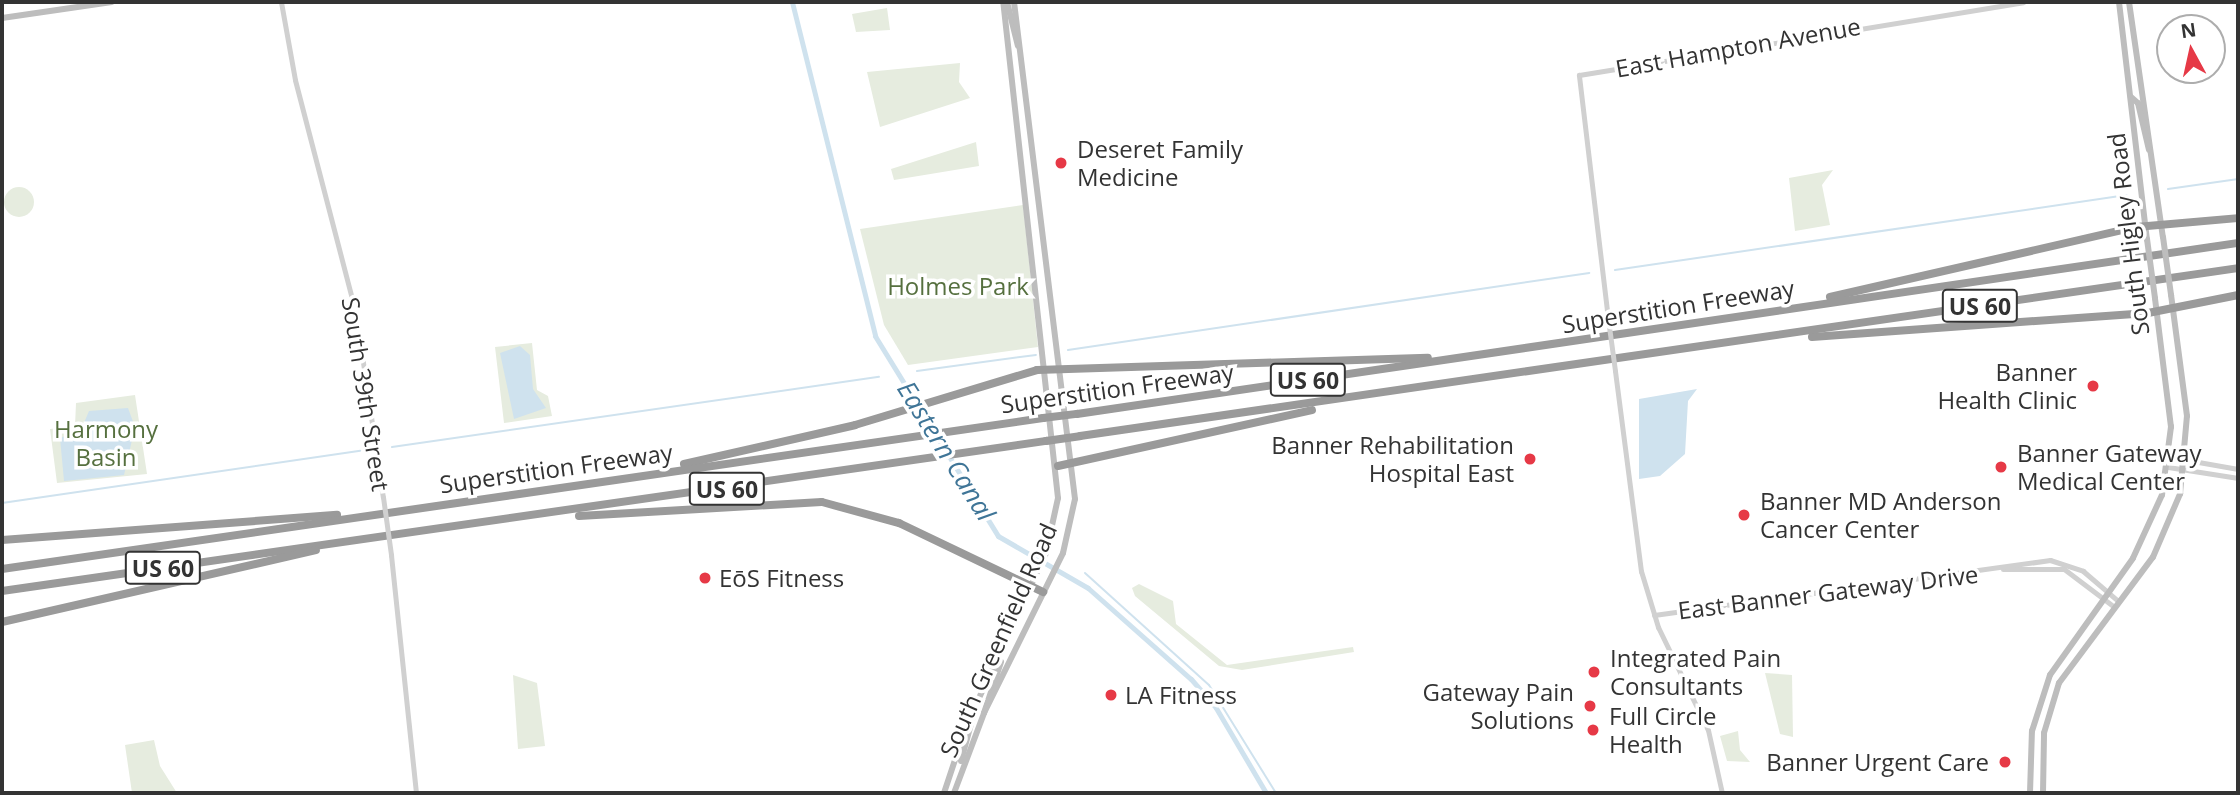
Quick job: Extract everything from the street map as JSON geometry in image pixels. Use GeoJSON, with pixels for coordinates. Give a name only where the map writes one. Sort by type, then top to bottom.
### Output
{"type":"FeatureCollection","features":[{"type":"Feature","properties":{"kind":"highway"},"geometry":{"type":"LineString","coordinates":[[1808,304],[2145,225],[2238,218]]}},
{"type":"Feature","properties":{"kind":"highway","name":"Superstition Freeway"},"geometry":{"type":"LineString","coordinates":[[2,569],[2238,243]]}},
{"type":"Feature","properties":{"kind":"highway","name":"Superstition Freeway"},"geometry":{"type":"LineString","coordinates":[[2,591],[498,523],[1080,436],[1380,396],[2238,268]]}},
{"type":"Feature","properties":{"kind":"highway"},"geometry":{"type":"LineString","coordinates":[[1722,345],[2156,312],[2238,295]]}},
{"type":"Feature","properties":{"kind":"highway"},"geometry":{"type":"LineString","coordinates":[[668,471],[895,414],[1046,368],[1402,360],[1539,347]]}},
{"type":"Feature","properties":{"kind":"highway"},"geometry":{"type":"LineString","coordinates":[[1058,466],[1075,466],[1380,396]]}},
{"type":"Feature","properties":{"kind":"highway"},"geometry":{"type":"LineString","coordinates":[[518,520],[822,502],[874,513],[1043,592]]}},
{"type":"Feature","properties":{"kind":"highway"},"geometry":{"type":"LineString","coordinates":[[2,540],[396,511]]}},
{"type":"Feature","properties":{"kind":"highway"},"geometry":{"type":"LineString","coordinates":[[2,622],[325,546]]}},
{"type":"Feature","properties":{"kind":"main road"},"geometry":{"type":"LineString","coordinates":[[2,18],[113,2]]}},
{"type":"Feature","properties":{"kind":"main road"},"geometry":{"type":"LineString","coordinates":[[1005,2],[1020,51]]}},
{"type":"Feature","properties":{"kind":"main road","name":"South Greenfield Road"},"geometry":{"type":"LineString","coordinates":[[944,793],[975,709],[1046,554],[1058,466],[1005,2]]}},
{"type":"Feature","properties":{"kind":"main road","name":"South Greenfield Road"},"geometry":{"type":"LineString","coordinates":[[954,793],[984,713],[1059,560],[1073,515],[1075,466],[1014,2]]}},
{"type":"Feature","properties":{"kind":"main road","name":"South Higley Road"},"geometry":{"type":"LineString","coordinates":[[2119,2],[2155,298],[2169,462]]}},
{"type":"Feature","properties":{"kind":"main road","name":"South Higley Road"},"geometry":{"type":"LineString","coordinates":[[2043,793],[2044,733],[2065,671],[2159,546],[2185,470],[2186,405],[2129,2]]}},
{"type":"Feature","properties":{"kind":"main road"},"geometry":{"type":"LineString","coordinates":[[2131,97],[2151,155]]}},
{"type":"Feature","properties":{"kind":"main road"},"geometry":{"type":"LineString","coordinates":[[2031,793],[2032,731],[2055,664],[2144,538],[2169,462]]}},
{"type":"Feature","properties":{"kind":"main road"},"geometry":{"type":"LineString","coordinates":[[984,713],[1003,650]]}},
{"type":"Feature","properties":{"kind":"main road"},"geometry":{"type":"LineString","coordinates":[[960,773],[975,709]]}},
{"type":"Feature","properties":{"kind":"main road"},"geometry":{"type":"LineString","coordinates":[[2032,731],[2044,733]]}},
{"type":"Feature","properties":{"kind":"street","name":"South 39th Street"},"geometry":{"type":"LineString","coordinates":[[281,2],[295,80],[356,315],[391,555],[416,793]]}},
{"type":"Feature","properties":{"kind":"street","name":"East Hampton Avenue"},"geometry":{"type":"LineString","coordinates":[[1654,615],[1639,559],[1579,75],[2023,2]]}},
{"type":"Feature","properties":{"kind":"street"},"geometry":{"type":"LineString","coordinates":[[2169,462],[2186,460],[2238,469]]}},
{"type":"Feature","properties":{"kind":"street"},"geometry":{"type":"LineString","coordinates":[[2169,462],[2185,470],[2238,478]]}},
{"type":"Feature","properties":{"kind":"street","name":"East Banner Gateway Drive"},"geometry":{"type":"LineString","coordinates":[[1654,615],[2003,569],[2059,568],[2105,595],[2115,604]]}},
{"type":"Feature","properties":{"kind":"street"},"geometry":{"type":"LineString","coordinates":[[1654,615],[1705,723],[1722,793]]}},
{"type":"Feature","properties":{"kind":"green space"},"geometry":{"type":"Polygon","coordinates":[[[887,8],[890,30],[856,32],[852,14],[887,8]]]}},
{"type":"Feature","properties":{"kind":"green space"},"geometry":{"type":"Polygon","coordinates":[[[960,63],[959,82],[970,98],[880,127],[867,72],[960,63]]]}},
{"type":"Feature","properties":{"kind":"green space"},"geometry":{"type":"Polygon","coordinates":[[[976,142],[979,166],[894,180],[891,169],[976,142]]]}},
{"type":"Feature","properties":{"kind":"green space"},"geometry":{"type":"Polygon","coordinates":[[[1833,170],[1822,185],[1830,225],[1795,231],[1789,178],[1833,170]]]}},
{"type":"Feature","properties":{"kind":"green space"},"geometry":{"type":"Polygon","coordinates":[[[19,187],[30,191],[34,202],[30,213],[19,217],[8,213],[4,202],[8,191],[19,187]]]}},
{"type":"Feature","properties":{"kind":"green space","name":"Holmes Park"},"geometry":{"type":"Polygon","coordinates":[[[1023,205],[1038,347],[908,365],[884,325],[860,229],[1023,205]]]}},
{"type":"Feature","properties":{"kind":"green space"},"geometry":{"type":"Polygon","coordinates":[[[532,343],[537,390],[548,396],[552,416],[504,423],[495,347],[532,343]]]}},
{"type":"Feature","properties":{"kind":"green space","name":"Harmony Basin"},"geometry":{"type":"Polygon","coordinates":[[[135,395],[147,474],[57,483],[50,429],[75,426],[76,403],[135,395]]]}},
{"type":"Feature","properties":{"kind":"green space"},"geometry":{"type":"Polygon","coordinates":[[[1139,584],[1173,601],[1176,624],[1227,665],[1353,647],[1354,652],[1242,670],[1219,666],[1135,596],[1132,588],[1139,584]]]}},
{"type":"Feature","properties":{"kind":"green space"},"geometry":{"type":"Polygon","coordinates":[[[1765,673],[1792,675],[1793,737],[1780,734],[1765,673]]]}},
{"type":"Feature","properties":{"kind":"green space"},"geometry":{"type":"Polygon","coordinates":[[[513,675],[537,683],[545,746],[518,749],[513,675]]]}},
{"type":"Feature","properties":{"kind":"green space"},"geometry":{"type":"Polygon","coordinates":[[[1738,731],[1740,750],[1750,762],[1727,761],[1720,736],[1738,731]]]}},
{"type":"Feature","properties":{"kind":"green space"},"geometry":{"type":"Polygon","coordinates":[[[154,740],[160,766],[177,793],[132,793],[125,745],[154,740]]]}},
{"type":"Feature","properties":{"kind":"water"},"geometry":{"type":"Polygon","coordinates":[[[520,346],[530,355],[533,389],[546,408],[514,419],[500,353],[520,346]]]}},
{"type":"Feature","properties":{"kind":"water"},"geometry":{"type":"Polygon","coordinates":[[[1697,389],[1688,401],[1685,454],[1660,476],[1639,479],[1639,399],[1697,389]]]}},
{"type":"Feature","properties":{"kind":"water","name":"Harmony Basin"},"geometry":{"type":"Polygon","coordinates":[[[128,408],[135,427],[124,475],[64,481],[60,438],[81,430],[89,411],[128,408]]]}},
{"type":"Feature","properties":{"kind":"waterway","name":"Eastern Canal"},"geometry":{"type":"LineString","coordinates":[[792,2],[875,336],[998,536],[1088,588],[1191,679],[1216,708],[1266,793]]}},
{"type":"Feature","properties":{"kind":"waterway"},"geometry":{"type":"LineString","coordinates":[[2168,189],[2238,179]]}},
{"type":"Feature","properties":{"kind":"waterway"},"geometry":{"type":"LineString","coordinates":[[1615,270],[2127,195]]}},
{"type":"Feature","properties":{"kind":"waterway"},"geometry":{"type":"LineString","coordinates":[[1068,350],[1589,273]]}},
{"type":"Feature","properties":{"kind":"waterway"},"geometry":{"type":"LineString","coordinates":[[917,371],[1036,355]]}},
{"type":"Feature","properties":{"kind":"waterway"},"geometry":{"type":"LineString","coordinates":[[392,447],[879,377]]}},
{"type":"Feature","properties":{"kind":"waterway"},"geometry":{"type":"LineString","coordinates":[[2,503],[360,451]]}},
{"type":"Feature","properties":{"kind":"waterway"},"geometry":{"type":"LineString","coordinates":[[1085,573],[1209,685],[1276,793]]}},
{"type":"Feature","properties":{"kind":"place","name":"Deseret Family Medicine"},"geometry":{"type":"Point","coordinates":[1061,163]}},
{"type":"Feature","properties":{"kind":"place","name":"Banner Health Clinic"},"geometry":{"type":"Point","coordinates":[2093,386]}},
{"type":"Feature","properties":{"kind":"place","name":"Banner Rehabilitation Hospital East"},"geometry":{"type":"Point","coordinates":[1530,459]}},
{"type":"Feature","properties":{"kind":"place","name":"Banner Gateway Medical Center"},"geometry":{"type":"Point","coordinates":[2001,467]}},
{"type":"Feature","properties":{"kind":"place","name":"Banner MD Anderson Cancer Center"},"geometry":{"type":"Point","coordinates":[1744,515]}},
{"type":"Feature","properties":{"kind":"place","name":"EōS Fitness"},"geometry":{"type":"Point","coordinates":[705,578]}},
{"type":"Feature","properties":{"kind":"place","name":"Integrated Pain Consultants"},"geometry":{"type":"Point","coordinates":[1594,672]}},
{"type":"Feature","properties":{"kind":"place","name":"LA Fitness"},"geometry":{"type":"Point","coordinates":[1111,695]}},
{"type":"Feature","properties":{"kind":"place","name":"Gateway Pain Solutions"},"geometry":{"type":"Point","coordinates":[1590,706]}},
{"type":"Feature","properties":{"kind":"place","name":"Full Circle Health"},"geometry":{"type":"Point","coordinates":[1593,730]}},
{"type":"Feature","properties":{"kind":"place","name":"Banner Urgent Care"},"geometry":{"type":"Point","coordinates":[2005,762]}}]}
